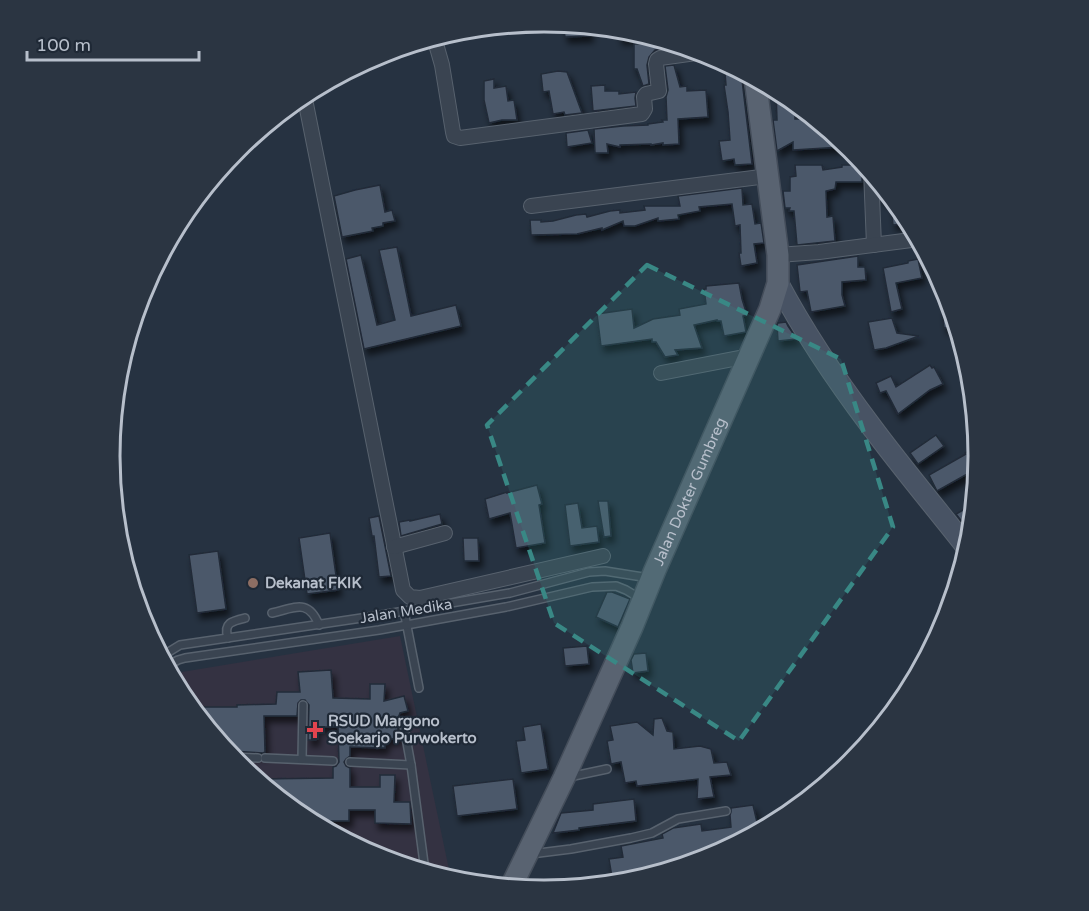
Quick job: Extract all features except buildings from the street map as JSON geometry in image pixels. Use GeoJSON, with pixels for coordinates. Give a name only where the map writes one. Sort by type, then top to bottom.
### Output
{"type":"FeatureCollection","features":[{"type":"Feature","properties":{"kind":"main road","name":"Jalan Dokter Gumbreg"},"geometry":{"type":"LineString","coordinates":[[515,879],[564,778],[643,600],[770,309],[778,283],[778,255],[756,88]]}},
{"type":"Feature","properties":{"kind":"street"},"geometry":{"type":"LineString","coordinates":[[436,46],[454,136],[460,138],[639,115],[644,112],[646,94],[659,91],[657,60],[683,55]]}},
{"type":"Feature","properties":{"kind":"street"},"geometry":{"type":"LineString","coordinates":[[306,105],[403,590],[407,595],[420,597],[603,556]]}},
{"type":"Feature","properties":{"kind":"street"},"geometry":{"type":"LineString","coordinates":[[531,206],[768,176]]}},
{"type":"Feature","properties":{"kind":"street"},"geometry":{"type":"LineString","coordinates":[[872,186],[874,245]]}},
{"type":"Feature","properties":{"kind":"street"},"geometry":{"type":"LineString","coordinates":[[778,255],[910,240]]}},
{"type":"Feature","properties":{"kind":"street"},"geometry":{"type":"LineString","coordinates":[[778,283],[814,345],[870,426],[960,539]]}},
{"type":"Feature","properties":{"kind":"street"},"geometry":{"type":"LineString","coordinates":[[661,372],[749,356]]}},
{"type":"Feature","properties":{"kind":"street"},"geometry":{"type":"LineString","coordinates":[[394,547],[445,533]]}},
{"type":"Feature","properties":{"kind":"lane","name":"Jalan Medika"},"geometry":{"type":"LineString","coordinates":[[169,652],[180,645],[319,625],[510,593],[590,572],[605,571],[652,578]]}},
{"type":"Feature","properties":{"kind":"lane"},"geometry":{"type":"LineString","coordinates":[[590,572],[592,587]]}},
{"type":"Feature","properties":{"kind":"lane","name":"Jalan Medika"},"geometry":{"type":"LineString","coordinates":[[174,662],[186,658],[380,630],[506,608],[592,587],[616,586],[643,600]]}},
{"type":"Feature","properties":{"kind":"lane"},"geometry":{"type":"LineString","coordinates":[[272,613],[298,607],[307,608],[315,615],[319,625]]}},
{"type":"Feature","properties":{"kind":"lane"},"geometry":{"type":"LineString","coordinates":[[404,611],[419,688]]}},
{"type":"Feature","properties":{"kind":"lane"},"geometry":{"type":"LineString","coordinates":[[228,639],[227,626],[236,620],[245,618]]}},
{"type":"Feature","properties":{"kind":"lane"},"geometry":{"type":"LineString","coordinates":[[302,759],[303,705]]}},
{"type":"Feature","properties":{"kind":"lane"},"geometry":{"type":"LineString","coordinates":[[403,721],[424,862]]}},
{"type":"Feature","properties":{"kind":"lane"},"geometry":{"type":"LineString","coordinates":[[248,758],[333,761]]}},
{"type":"Feature","properties":{"kind":"lane"},"geometry":{"type":"LineString","coordinates":[[350,762],[411,765]]}},
{"type":"Feature","properties":{"kind":"lane"},"geometry":{"type":"LineString","coordinates":[[564,778],[607,769]]}},
{"type":"Feature","properties":{"kind":"lane"},"geometry":{"type":"LineString","coordinates":[[525,855],[631,838],[652,833],[678,819],[726,811]]}},
{"type":"Feature","properties":{"kind":"highlighted area"},"geometry":{"type":"Polygon","coordinates":[[[647,265],[841,359],[893,527],[739,741],[554,623],[487,425],[647,265]]]}},
{"type":"Feature","properties":{"kind":"shaded area","name":"RSUD Margono Soekarjo Purwokerto"},"geometry":{"type":"Polygon","coordinates":[[[400,636],[449,868],[408,857],[357,836],[332,823],[286,792],[226,735],[208,714],[181,673],[400,636]]]}},
{"type":"Feature","properties":{"kind":"place","name":"Dekanat FKIK"},"geometry":{"type":"Point","coordinates":[253,583]}},
{"type":"Feature","properties":{"kind":"place","name":"RSUD Margono Soekarjo Purwokerto"},"geometry":{"type":"Point","coordinates":[315,730]}}]}
